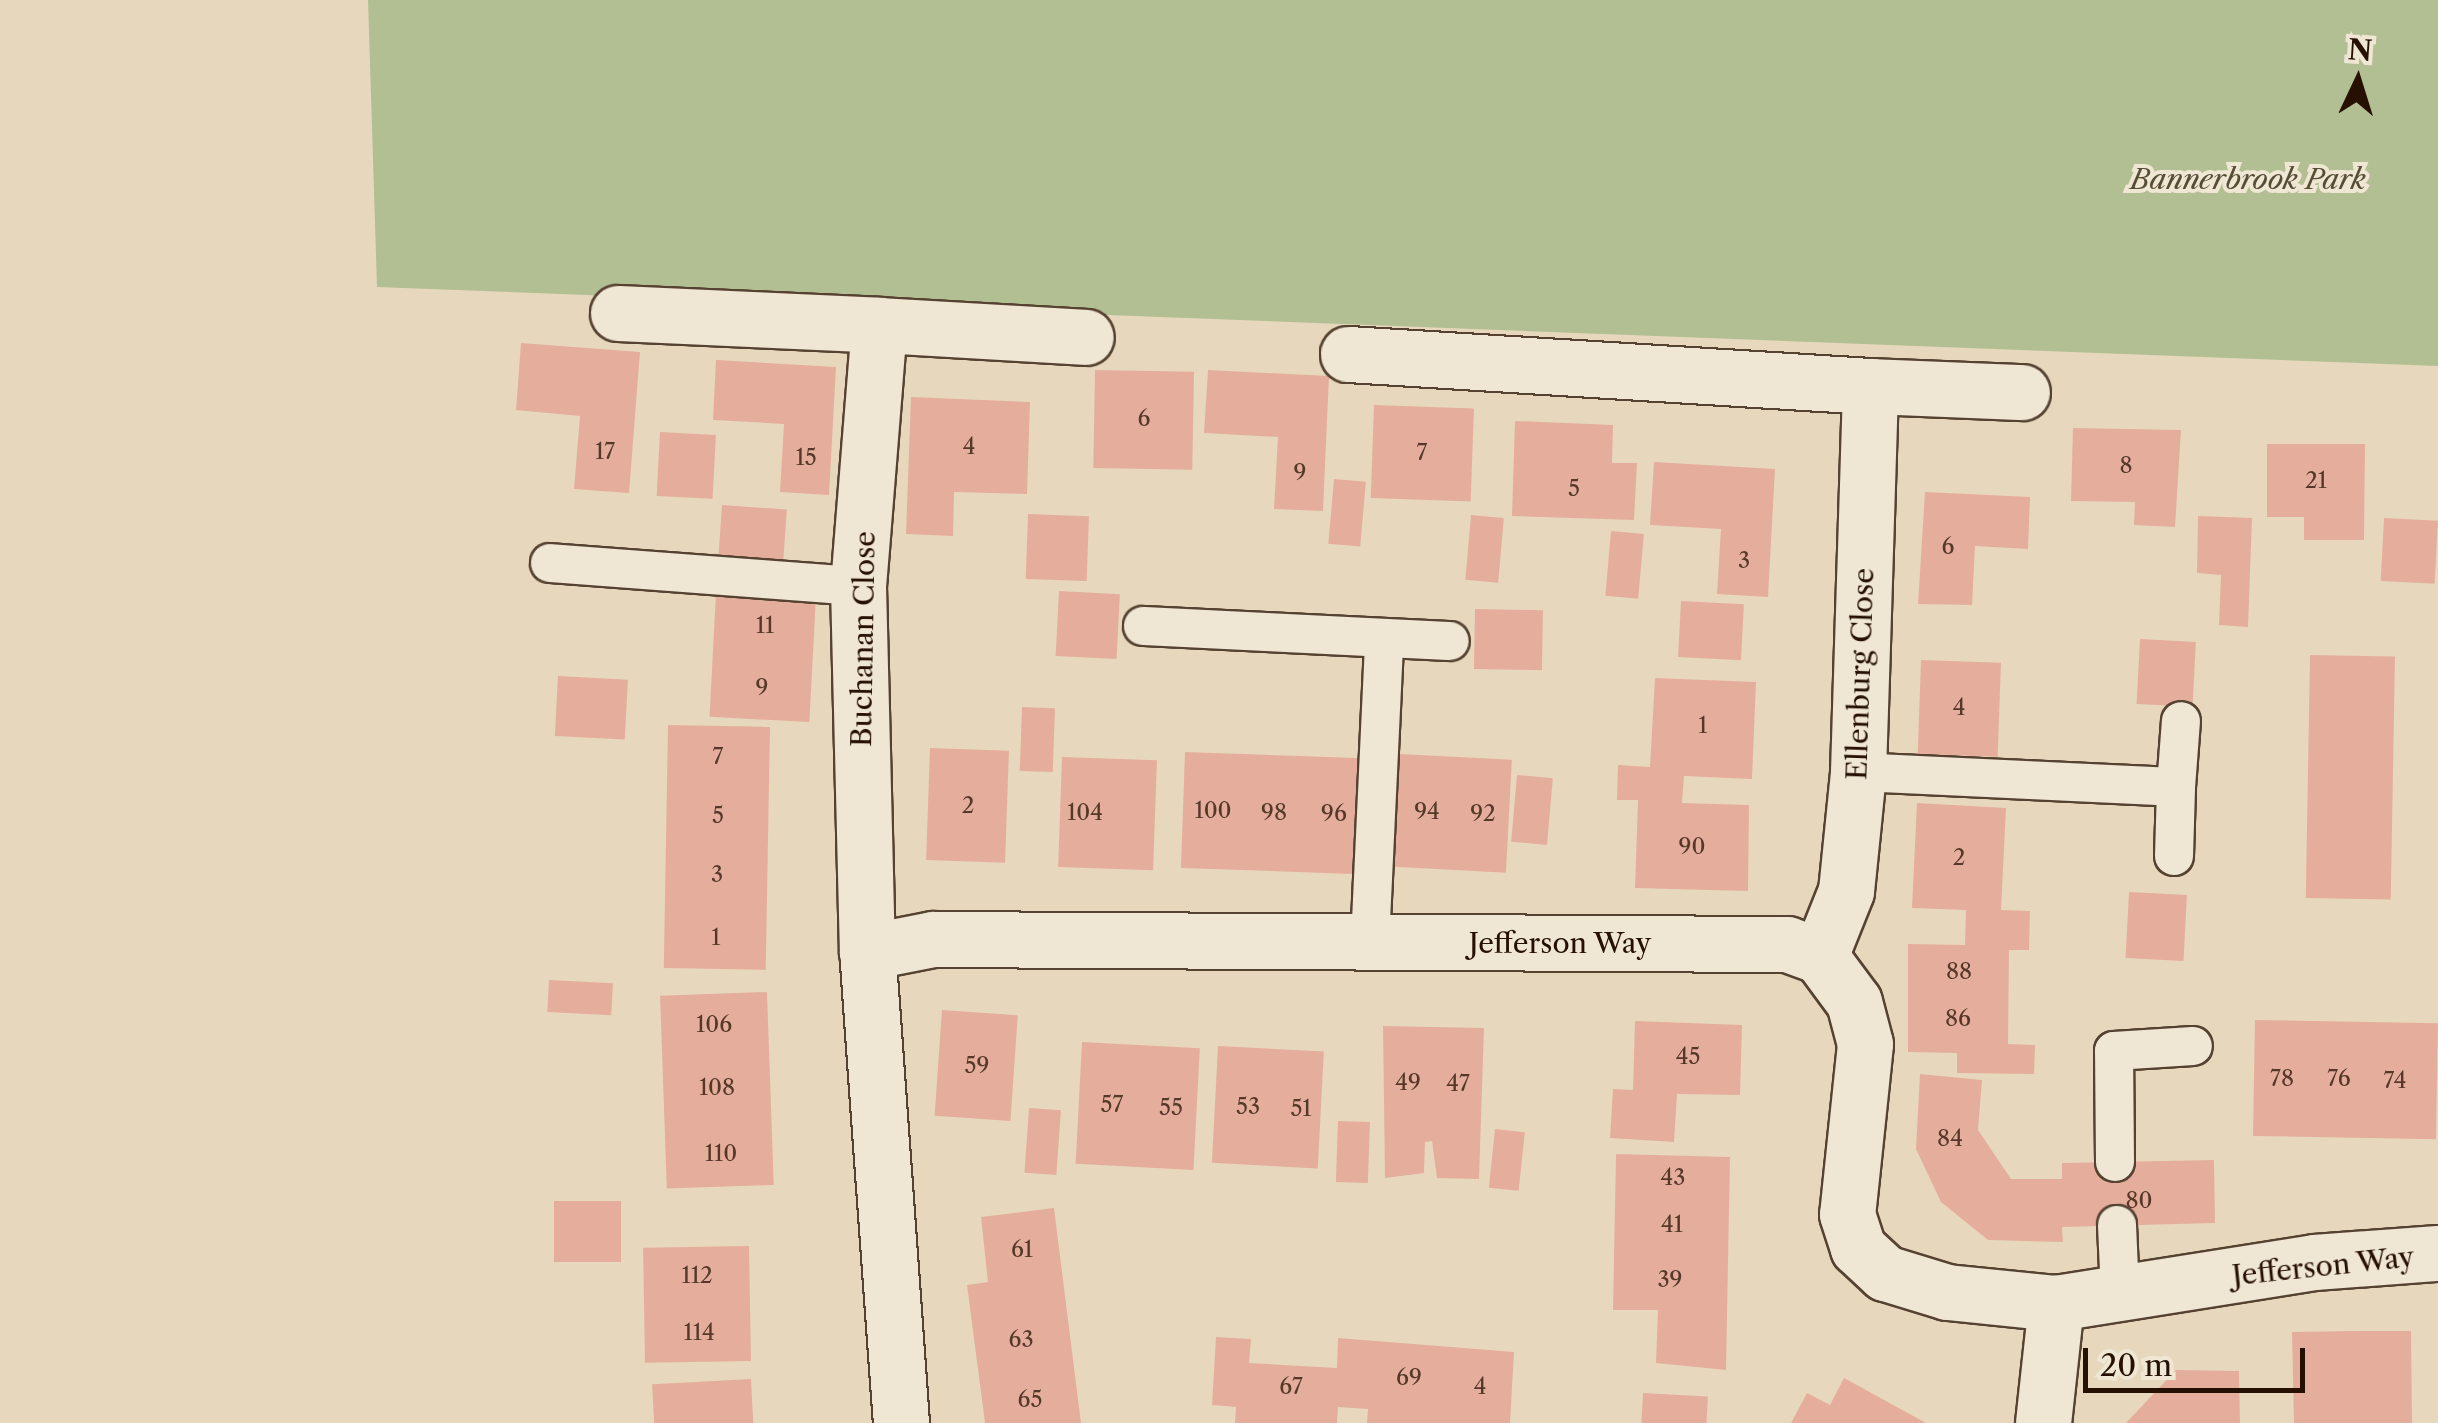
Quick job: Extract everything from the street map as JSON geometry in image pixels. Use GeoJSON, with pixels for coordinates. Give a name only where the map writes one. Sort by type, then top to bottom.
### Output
{"type":"FeatureCollection","features":[{"type":"Feature","properties":{"kind":"street"},"geometry":{"type":"LineString","coordinates":[[618,314],[1086,338]]}},
{"type":"Feature","properties":{"kind":"street","name":"Buchanan Close"},"geometry":{"type":"LineString","coordinates":[[867,952],[858,586],[879,326]]}},
{"type":"Feature","properties":{"kind":"street"},"geometry":{"type":"LineString","coordinates":[[1348,354],[2022,392]]}},
{"type":"Feature","properties":{"kind":"street","name":"Ellenburg Close"},"geometry":{"type":"LineString","coordinates":[[1820,956],[1846,891],[1858,772],[1870,386]]}},
{"type":"Feature","properties":{"kind":"street","name":"Jefferson Way"},"geometry":{"type":"LineString","coordinates":[[867,952],[933,939],[1787,944],[1820,956],[1854,1002],[1865,1044],[1847,1214],[1858,1248],[1884,1273],[1946,1292],[2056,1304],[2314,1262],[2438,1254]]}},
{"type":"Feature","properties":{"kind":"street"},"geometry":{"type":"LineString","coordinates":[[867,952],[900,1423]]}},
{"type":"Feature","properties":{"kind":"street"},"geometry":{"type":"LineString","coordinates":[[2043,1423],[2056,1304]]}},
{"type":"Feature","properties":{"kind":"lane"},"geometry":{"type":"LineString","coordinates":[[550,563],[858,586]]}},
{"type":"Feature","properties":{"kind":"lane"},"geometry":{"type":"LineString","coordinates":[[1143,626],[1450,641]]}},
{"type":"Feature","properties":{"kind":"lane"},"geometry":{"type":"LineString","coordinates":[[1370,942],[1384,640]]}},
{"type":"Feature","properties":{"kind":"lane"},"geometry":{"type":"LineString","coordinates":[[2174,856],[2181,721]]}},
{"type":"Feature","properties":{"kind":"lane"},"geometry":{"type":"LineString","coordinates":[[1858,772],[2176,787]]}},
{"type":"Feature","properties":{"kind":"lane"},"geometry":{"type":"LineString","coordinates":[[2115,1162],[2114,1050],[2192,1046]]}},
{"type":"Feature","properties":{"kind":"lane"},"geometry":{"type":"LineString","coordinates":[[2118,1226],[2120,1293]]}},
{"type":"Feature","properties":{"kind":"green space","name":"Bannerbrook Park"},"geometry":{"type":"Polygon","coordinates":[[[368,0],[2438,0],[2438,366],[377,287],[368,0]]]}},
{"type":"Feature","properties":{"kind":"building"},"geometry":{"type":"Polygon","coordinates":[[[521,343],[640,352],[629,493],[574,489],[580,416],[516,410],[521,343]]]}},
{"type":"Feature","properties":{"kind":"building"},"geometry":{"type":"Polygon","coordinates":[[[716,360],[836,367],[829,495],[780,492],[784,424],[713,420],[716,360]]]}},
{"type":"Feature","properties":{"kind":"building"},"geometry":{"type":"Polygon","coordinates":[[[1095,370],[1194,372],[1192,470],[1093,468],[1095,370]]]}},
{"type":"Feature","properties":{"kind":"building"},"geometry":{"type":"Polygon","coordinates":[[[1208,370],[1329,376],[1323,511],[1274,509],[1278,437],[1204,433],[1208,370]]]}},
{"type":"Feature","properties":{"kind":"building"},"geometry":{"type":"Polygon","coordinates":[[[911,397],[1030,402],[1027,494],[954,492],[953,536],[906,534],[911,397]]]}},
{"type":"Feature","properties":{"kind":"building"},"geometry":{"type":"Polygon","coordinates":[[[1374,405],[1474,408],[1471,501],[1371,498],[1374,405]]]}},
{"type":"Feature","properties":{"kind":"building"},"geometry":{"type":"Polygon","coordinates":[[[1515,421],[1613,425],[1612,463],[1637,463],[1634,520],[1512,516],[1515,421]]]}},
{"type":"Feature","properties":{"kind":"building"},"geometry":{"type":"Polygon","coordinates":[[[2073,428],[2181,430],[2175,527],[2134,525],[2135,502],[2071,501],[2073,428]]]}},
{"type":"Feature","properties":{"kind":"building"},"geometry":{"type":"Polygon","coordinates":[[[660,432],[716,435],[713,499],[657,496],[660,432]]]}},
{"type":"Feature","properties":{"kind":"building"},"geometry":{"type":"Polygon","coordinates":[[[2267,444],[2365,444],[2364,540],[2304,540],[2304,517],[2267,517],[2267,444]]]}},
{"type":"Feature","properties":{"kind":"building"},"geometry":{"type":"Polygon","coordinates":[[[1654,462],[1775,469],[1768,597],[1717,594],[1721,529],[1650,525],[1654,462]]]}},
{"type":"Feature","properties":{"kind":"building"},"geometry":{"type":"Polygon","coordinates":[[[1334,479],[1366,482],[1360,547],[1328,544],[1334,479]]]}},
{"type":"Feature","properties":{"kind":"building"},"geometry":{"type":"Polygon","coordinates":[[[1925,492],[2030,497],[2028,549],[1975,546],[1972,605],[1918,604],[1925,492]]]}},
{"type":"Feature","properties":{"kind":"building"},"geometry":{"type":"Polygon","coordinates":[[[722,505],[787,510],[783,568],[718,564],[722,505]]]}},
{"type":"Feature","properties":{"kind":"building"},"geometry":{"type":"Polygon","coordinates":[[[1028,514],[1089,516],[1087,581],[1026,579],[1028,514]]]}},
{"type":"Feature","properties":{"kind":"building"},"geometry":{"type":"Polygon","coordinates":[[[1471,515],[1504,518],[1498,583],[1465,580],[1471,515]]]}},
{"type":"Feature","properties":{"kind":"building"},"geometry":{"type":"Polygon","coordinates":[[[2198,516],[2252,518],[2248,627],[2219,625],[2221,575],[2197,573],[2198,516]]]}},
{"type":"Feature","properties":{"kind":"building"},"geometry":{"type":"Polygon","coordinates":[[[2384,518],[2438,521],[2435,584],[2381,581],[2384,518]]]}},
{"type":"Feature","properties":{"kind":"building"},"geometry":{"type":"Polygon","coordinates":[[[1611,531],[1644,534],[1638,599],[1605,596],[1611,531]]]}},
{"type":"Feature","properties":{"kind":"building"},"geometry":{"type":"Polygon","coordinates":[[[1059,591],[1120,594],[1117,659],[1056,656],[1059,591]]]}},
{"type":"Feature","properties":{"kind":"building"},"geometry":{"type":"Polygon","coordinates":[[[716,593],[816,598],[809,722],[710,717],[716,593]]]}},
{"type":"Feature","properties":{"kind":"building"},"geometry":{"type":"Polygon","coordinates":[[[1681,601],[1744,604],[1741,660],[1678,657],[1681,601]]]}},
{"type":"Feature","properties":{"kind":"building"},"geometry":{"type":"Polygon","coordinates":[[[1475,609],[1543,610],[1542,670],[1474,669],[1475,609]]]}},
{"type":"Feature","properties":{"kind":"building"},"geometry":{"type":"Polygon","coordinates":[[[2140,639],[2196,642],[2193,707],[2137,704],[2140,639]]]}},
{"type":"Feature","properties":{"kind":"building"},"geometry":{"type":"Polygon","coordinates":[[[2310,655],[2395,656],[2391,899],[2306,898],[2310,655]]]}},
{"type":"Feature","properties":{"kind":"building"},"geometry":{"type":"Polygon","coordinates":[[[1921,660],[2001,663],[1998,757],[1918,754],[1921,660]]]}},
{"type":"Feature","properties":{"kind":"building"},"geometry":{"type":"Polygon","coordinates":[[[558,676],[628,680],[625,740],[555,736],[558,676]]]}},
{"type":"Feature","properties":{"kind":"building"},"geometry":{"type":"Polygon","coordinates":[[[1655,678],[1756,682],[1752,779],[1684,776],[1682,803],[1749,805],[1748,891],[1635,888],[1638,800],[1617,800],[1618,765],[1650,767],[1655,678]]]}},
{"type":"Feature","properties":{"kind":"building"},"geometry":{"type":"Polygon","coordinates":[[[1022,707],[1055,708],[1053,772],[1020,771],[1022,707]]]}},
{"type":"Feature","properties":{"kind":"building"},"geometry":{"type":"Polygon","coordinates":[[[668,725],[770,727],[766,970],[664,968],[668,725]]]}},
{"type":"Feature","properties":{"kind":"building"},"geometry":{"type":"Polygon","coordinates":[[[930,748],[1009,751],[1005,863],[926,860],[930,748]]]}},
{"type":"Feature","properties":{"kind":"building"},"geometry":{"type":"Polygon","coordinates":[[[1185,752],[1364,758],[1360,874],[1181,868],[1185,752]]]}},
{"type":"Feature","properties":{"kind":"building"},"geometry":{"type":"Polygon","coordinates":[[[1400,754],[1512,760],[1506,873],[1394,867],[1400,754]]]}},
{"type":"Feature","properties":{"kind":"building"},"geometry":{"type":"Polygon","coordinates":[[[1062,757],[1157,760],[1153,870],[1058,867],[1062,757]]]}},
{"type":"Feature","properties":{"kind":"building"},"geometry":{"type":"Polygon","coordinates":[[[1517,775],[1553,778],[1547,845],[1511,842],[1517,775]]]}},
{"type":"Feature","properties":{"kind":"building"},"geometry":{"type":"Polygon","coordinates":[[[1917,803],[2006,808],[2001,910],[2030,911],[2029,950],[2009,950],[2008,1044],[2035,1045],[2034,1074],[1957,1073],[1957,1053],[1908,1052],[1908,944],[1965,945],[1966,910],[1912,908],[1917,803]]]}},
{"type":"Feature","properties":{"kind":"building"},"geometry":{"type":"Polygon","coordinates":[[[2129,892],[2187,895],[2183,961],[2126,958],[2129,892]]]}},
{"type":"Feature","properties":{"kind":"building"},"geometry":{"type":"Polygon","coordinates":[[[549,980],[613,983],[611,1015],[547,1012],[549,980]]]}},
{"type":"Feature","properties":{"kind":"building"},"geometry":{"type":"Polygon","coordinates":[[[767,992],[774,1185],[667,1189],[660,996],[767,992]]]}},
{"type":"Feature","properties":{"kind":"building"},"geometry":{"type":"Polygon","coordinates":[[[942,1010],[1018,1015],[1010,1121],[935,1116],[942,1010]]]}},
{"type":"Feature","properties":{"kind":"building"},"geometry":{"type":"Polygon","coordinates":[[[2255,1020],[2438,1023],[2436,1139],[2253,1136],[2255,1020]]]}},
{"type":"Feature","properties":{"kind":"building"},"geometry":{"type":"Polygon","coordinates":[[[1635,1021],[1742,1025],[1740,1095],[1677,1094],[1674,1142],[1610,1138],[1613,1089],[1633,1090],[1635,1021]]]}},
{"type":"Feature","properties":{"kind":"building"},"geometry":{"type":"Polygon","coordinates":[[[1383,1026],[1484,1028],[1479,1179],[1437,1178],[1432,1141],[1425,1142],[1424,1173],[1385,1178],[1383,1026]]]}},
{"type":"Feature","properties":{"kind":"building"},"geometry":{"type":"Polygon","coordinates":[[[1082,1042],[1200,1048],[1193,1170],[1076,1164],[1082,1042]]]}},
{"type":"Feature","properties":{"kind":"building"},"geometry":{"type":"Polygon","coordinates":[[[1218,1046],[1324,1052],[1318,1168],[1212,1163],[1218,1046]]]}},
{"type":"Feature","properties":{"kind":"building"},"geometry":{"type":"Polygon","coordinates":[[[1920,1074],[1982,1080],[1978,1130],[2011,1179],[2062,1179],[2062,1163],[2214,1160],[2215,1223],[2062,1227],[2063,1242],[1988,1240],[1941,1202],[1916,1149],[1920,1074]]]}},
{"type":"Feature","properties":{"kind":"building"},"geometry":{"type":"Polygon","coordinates":[[[1029,1108],[1061,1110],[1056,1175],[1024,1173],[1029,1108]]]}},
{"type":"Feature","properties":{"kind":"building"},"geometry":{"type":"Polygon","coordinates":[[[1338,1121],[1370,1122],[1368,1183],[1336,1182],[1338,1121]]]}},
{"type":"Feature","properties":{"kind":"building"},"geometry":{"type":"Polygon","coordinates":[[[1495,1129],[1525,1132],[1519,1191],[1489,1188],[1495,1129]]]}},
{"type":"Feature","properties":{"kind":"building"},"geometry":{"type":"Polygon","coordinates":[[[1616,1154],[1730,1157],[1726,1370],[1656,1363],[1658,1310],[1613,1310],[1616,1154]]]}},
{"type":"Feature","properties":{"kind":"building"},"geometry":{"type":"Polygon","coordinates":[[[554,1201],[621,1201],[621,1262],[554,1262],[554,1201]]]}},
{"type":"Feature","properties":{"kind":"building"},"geometry":{"type":"Polygon","coordinates":[[[1054,1208],[1081,1423],[985,1423],[967,1285],[988,1282],[981,1217],[1054,1208]]]}},
{"type":"Feature","properties":{"kind":"building"},"geometry":{"type":"Polygon","coordinates":[[[749,1246],[751,1361],[645,1363],[643,1248],[749,1246]]]}},
{"type":"Feature","properties":{"kind":"building"},"geometry":{"type":"Polygon","coordinates":[[[2411,1331],[2412,1423],[2294,1423],[2292,1332],[2411,1331]]]}},
{"type":"Feature","properties":{"kind":"building"},"geometry":{"type":"Polygon","coordinates":[[[1216,1337],[1251,1339],[1249,1363],[1337,1368],[1338,1338],[1514,1352],[1510,1423],[1367,1423],[1368,1409],[1338,1407],[1337,1423],[1235,1423],[1236,1407],[1212,1405],[1216,1337]]]}},
{"type":"Feature","properties":{"kind":"building"},"geometry":{"type":"Polygon","coordinates":[[[2176,1370],[2239,1371],[2240,1423],[2126,1423],[2176,1370]]]}},
{"type":"Feature","properties":{"kind":"building"},"geometry":{"type":"Polygon","coordinates":[[[1844,1378],[1926,1423],[1791,1423],[1807,1393],[1830,1405],[1844,1378]]]}},
{"type":"Feature","properties":{"kind":"building"},"geometry":{"type":"Polygon","coordinates":[[[751,1379],[753,1423],[654,1423],[652,1384],[751,1379]]]}},
{"type":"Feature","properties":{"kind":"building"},"geometry":{"type":"Polygon","coordinates":[[[1643,1393],[1708,1396],[1707,1423],[1641,1423],[1643,1393]]]}}]}
